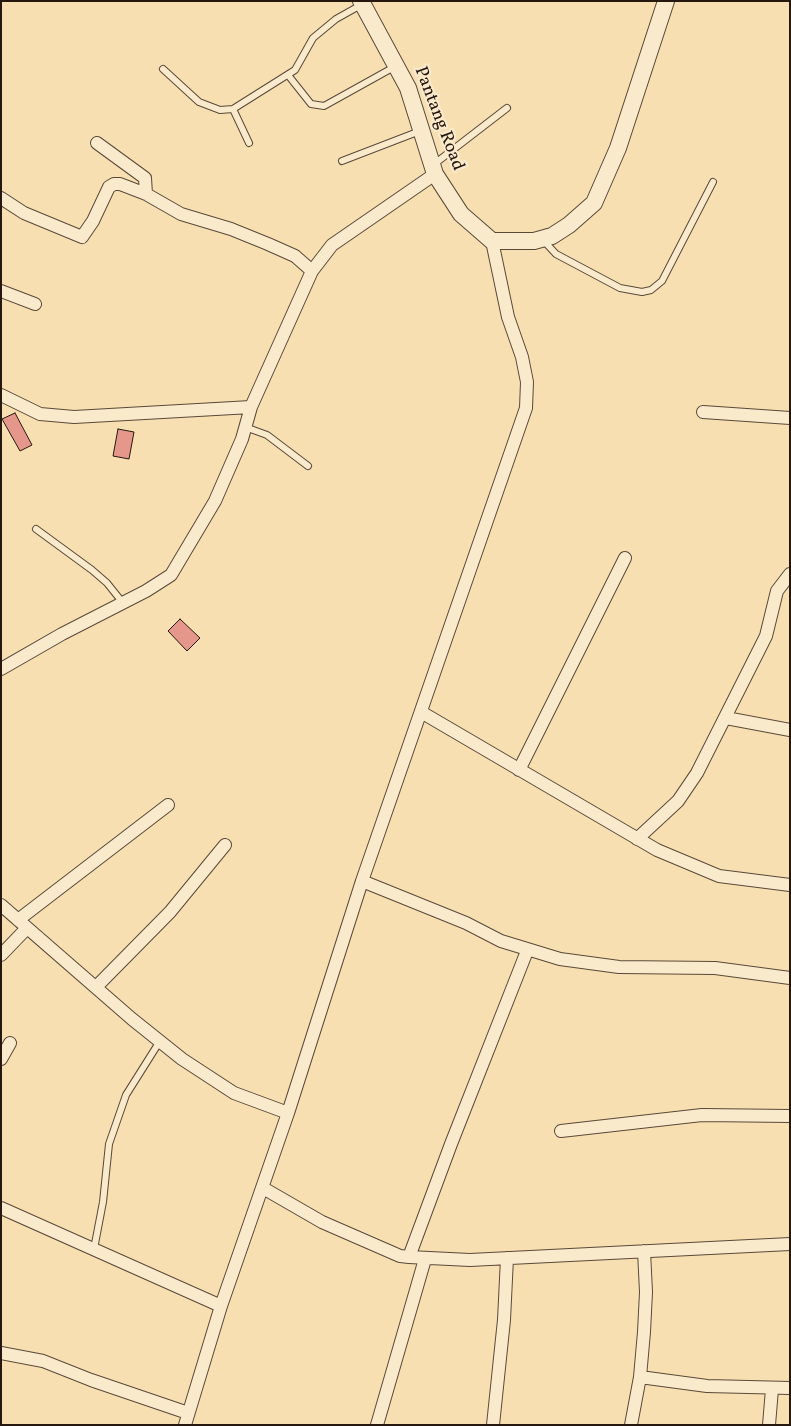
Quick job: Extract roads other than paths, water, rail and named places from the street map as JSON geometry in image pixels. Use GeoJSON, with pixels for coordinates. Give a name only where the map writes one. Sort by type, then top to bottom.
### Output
{"type":"FeatureCollection","features":[{"type":"Feature","properties":{"kind":"street"},"geometry":{"type":"LineString","coordinates":[[1,1353],[44,1361],[186,1419],[221,1306],[288,1113],[362,881],[526,408],[527,382],[522,357],[508,317],[492,241],[534,241],[552,236],[569,225],[594,203],[618,148],[666,1]]}},
{"type":"Feature","properties":{"kind":"street","name":"Pantang Road"},"geometry":{"type":"LineString","coordinates":[[362,3],[408,88],[434,170],[461,214],[492,241]]}},
{"type":"Feature","properties":{"kind":"street"},"geometry":{"type":"LineString","coordinates":[[97,143],[145,178],[146,194]]}},
{"type":"Feature","properties":{"kind":"street"},"geometry":{"type":"LineString","coordinates":[[1,669],[171,575],[215,501],[245,427],[251,407],[312,271],[332,245],[434,170]]}},
{"type":"Feature","properties":{"kind":"street"},"geometry":{"type":"LineString","coordinates":[[1,198],[24,213],[82,237],[89,228],[109,187],[114,184],[146,194],[181,214],[231,229],[268,244],[295,256],[312,271]]}},
{"type":"Feature","properties":{"kind":"street"},"geometry":{"type":"LineString","coordinates":[[1,291],[35,304]]}},
{"type":"Feature","properties":{"kind":"street"},"geometry":{"type":"LineString","coordinates":[[1,395],[40,414],[74,417],[251,407]]}},
{"type":"Feature","properties":{"kind":"street"},"geometry":{"type":"LineString","coordinates":[[702,412],[790,418]]}},
{"type":"Feature","properties":{"kind":"street"},"geometry":{"type":"LineString","coordinates":[[519,770],[625,558]]}},
{"type":"Feature","properties":{"kind":"street"},"geometry":{"type":"LineString","coordinates":[[637,838],[678,801],[697,773],[766,636],[777,591],[790,574]]}},
{"type":"Feature","properties":{"kind":"street"},"geometry":{"type":"LineString","coordinates":[[421,712],[637,838],[691,866],[719,876],[790,885]]}},
{"type":"Feature","properties":{"kind":"street"},"geometry":{"type":"LineString","coordinates":[[726,718],[790,730]]}},
{"type":"Feature","properties":{"kind":"street"},"geometry":{"type":"LineString","coordinates":[[1,955],[22,924],[168,805]]}},
{"type":"Feature","properties":{"kind":"street"},"geometry":{"type":"LineString","coordinates":[[97,986],[170,912],[225,845]]}},
{"type":"Feature","properties":{"kind":"street"},"geometry":{"type":"LineString","coordinates":[[362,881],[527,951],[560,959],[619,967],[715,968],[790,978]]}},
{"type":"Feature","properties":{"kind":"street"},"geometry":{"type":"LineString","coordinates":[[1,905],[160,1041],[234,1093],[288,1113]]}},
{"type":"Feature","properties":{"kind":"street"},"geometry":{"type":"LineString","coordinates":[[409,1258],[451,1144],[527,951]]}},
{"type":"Feature","properties":{"kind":"street"},"geometry":{"type":"LineString","coordinates":[[1,1059],[10,1043]]}},
{"type":"Feature","properties":{"kind":"street"},"geometry":{"type":"LineString","coordinates":[[561,1131],[702,1115],[790,1116]]}},
{"type":"Feature","properties":{"kind":"street"},"geometry":{"type":"LineString","coordinates":[[263,1188],[322,1222],[400,1256],[409,1258],[507,1258],[790,1244]]}},
{"type":"Feature","properties":{"kind":"street"},"geometry":{"type":"LineString","coordinates":[[1,1208],[221,1306]]}},
{"type":"Feature","properties":{"kind":"street"},"geometry":{"type":"LineString","coordinates":[[631,1425],[640,1377],[646,1292],[644,1251]]}},
{"type":"Feature","properties":{"kind":"street"},"geometry":{"type":"LineString","coordinates":[[493,1425],[504,1320],[507,1258]]}},
{"type":"Feature","properties":{"kind":"street"},"geometry":{"type":"LineString","coordinates":[[377,1425],[424,1259]]}},
{"type":"Feature","properties":{"kind":"street"},"geometry":{"type":"LineString","coordinates":[[640,1377],[707,1386],[790,1388]]}},
{"type":"Feature","properties":{"kind":"street"},"geometry":{"type":"LineString","coordinates":[[769,1425],[772,1389]]}},
{"type":"Feature","properties":{"kind":"lane"},"geometry":{"type":"LineString","coordinates":[[163,69],[199,102],[220,110],[233,109],[288,75],[300,64],[313,38],[323,29],[362,3]]}},
{"type":"Feature","properties":{"kind":"lane"},"geometry":{"type":"LineString","coordinates":[[288,75],[311,104],[324,106],[396,66]]}},
{"type":"Feature","properties":{"kind":"lane"},"geometry":{"type":"LineString","coordinates":[[434,170],[507,108]]}},
{"type":"Feature","properties":{"kind":"lane"},"geometry":{"type":"LineString","coordinates":[[233,109],[250,143]]}},
{"type":"Feature","properties":{"kind":"lane"},"geometry":{"type":"LineString","coordinates":[[342,161],[422,131]]}},
{"type":"Feature","properties":{"kind":"lane"},"geometry":{"type":"LineString","coordinates":[[542,239],[556,254],[620,288],[642,292],[651,290],[662,281],[713,182]]}},
{"type":"Feature","properties":{"kind":"lane"},"geometry":{"type":"LineString","coordinates":[[245,427],[267,434],[308,466]]}},
{"type":"Feature","properties":{"kind":"lane"},"geometry":{"type":"LineString","coordinates":[[36,528],[92,570],[123,603]]}},
{"type":"Feature","properties":{"kind":"lane"},"geometry":{"type":"LineString","coordinates":[[94,1249],[103,1202],[108,1144],[126,1095],[160,1041]]}}]}
